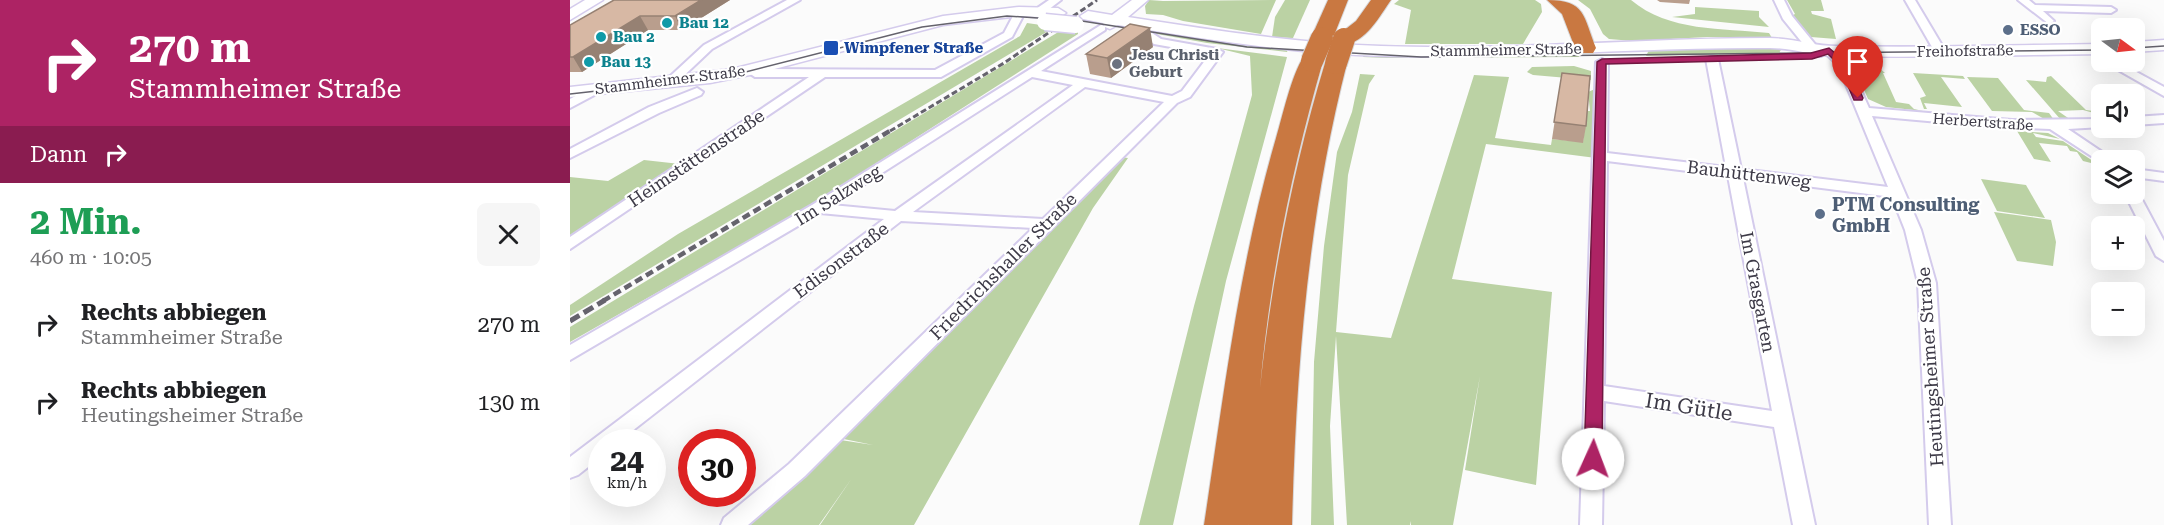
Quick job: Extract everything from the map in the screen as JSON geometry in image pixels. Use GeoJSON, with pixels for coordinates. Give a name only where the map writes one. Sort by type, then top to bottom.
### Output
{"type":"FeatureCollection","features":[{"type":"Feature","properties":{"kind":"highway"},"geometry":{"type":"LineString","coordinates":[[1270,525],[1280,387],[1294,267],[1324,54],[1338,0]]}},
{"type":"Feature","properties":{"kind":"highway"},"geometry":{"type":"LineString","coordinates":[[1344,39],[1359,0]]}},
{"type":"Feature","properties":{"kind":"highway"},"geometry":{"type":"LineString","coordinates":[[1226,525],[1250,322],[1262,256],[1294,118],[1324,54],[1363,25],[1381,0]]}},
{"type":"Feature","properties":{"kind":"highway"},"geometry":{"type":"LineString","coordinates":[[1557,0],[1571,12],[1597,52]]}},
{"type":"Feature","properties":{"kind":"highway"},"geometry":{"type":"LineString","coordinates":[[1572,0],[1587,14],[1597,52]]}},
{"type":"Feature","properties":{"kind":"main road"},"geometry":{"type":"LineString","coordinates":[[570,5],[580,0]]}},
{"type":"Feature","properties":{"kind":"main road"},"geometry":{"type":"LineString","coordinates":[[570,15],[596,0]]}},
{"type":"Feature","properties":{"kind":"main road"},"geometry":{"type":"LineString","coordinates":[[1101,28],[1119,19],[1139,2],[1146,18],[1174,29]]}},
{"type":"Feature","properties":{"kind":"main road","name":"Stammheimer Straße"},"geometry":{"type":"LineString","coordinates":[[570,92],[670,82],[753,69],[921,26],[1011,12],[1050,12],[1101,28],[1271,52],[1366,59],[1761,44],[1819,50]]}},
{"type":"Feature","properties":{"kind":"main road","name":"Stammheimer Straße"},"geometry":{"type":"LineString","coordinates":[[981,17],[1017,18],[1050,12]]}},
{"type":"Feature","properties":{"kind":"main road","name":"Stammheimer Straße"},"geometry":{"type":"LineString","coordinates":[[1082,21],[1119,19],[1272,44],[1382,51],[1597,52],[1712,59],[1819,50]]}},
{"type":"Feature","properties":{"kind":"main road"},"geometry":{"type":"LineString","coordinates":[[2145,46],[2164,45]]}},
{"type":"Feature","properties":{"kind":"main road","name":"Freihofstraße"},"geometry":{"type":"LineString","coordinates":[[1819,50],[2091,51]]}},
{"type":"Feature","properties":{"kind":"street"},"geometry":{"type":"LineString","coordinates":[[670,82],[708,47],[795,0]]}},
{"type":"Feature","properties":{"kind":"street","name":"Heutingsheimer Straße"},"geometry":{"type":"LineString","coordinates":[[1779,0],[1787,17],[1819,50],[1843,64],[1913,230],[1927,283],[1940,525]]}},
{"type":"Feature","properties":{"kind":"street"},"geometry":{"type":"LineString","coordinates":[[1910,0],[1940,52]]}},
{"type":"Feature","properties":{"kind":"street"},"geometry":{"type":"LineString","coordinates":[[2023,0],[2049,21]]}},
{"type":"Feature","properties":{"kind":"street"},"geometry":{"type":"LineString","coordinates":[[2032,8],[2111,10],[2097,0]]}},
{"type":"Feature","properties":{"kind":"street"},"geometry":{"type":"LineString","coordinates":[[753,69],[755,73],[766,75],[824,72],[937,74],[1008,34],[1017,18]]}},
{"type":"Feature","properties":{"kind":"street","name":"Im Salzweg"},"geometry":{"type":"LineString","coordinates":[[570,353],[818,208],[1101,28]]}},
{"type":"Feature","properties":{"kind":"street","name":"Friedrichshaller Straße"},"geometry":{"type":"LineString","coordinates":[[732,525],[798,470],[1173,100],[1186,94],[1216,52],[1158,42],[1148,35]]}},
{"type":"Feature","properties":{"kind":"street"},"geometry":{"type":"LineString","coordinates":[[1591,525],[1602,84],[1597,52]]}},
{"type":"Feature","properties":{"kind":"street","name":"Im Grasgarten"},"geometry":{"type":"LineString","coordinates":[[1712,59],[1804,525]]}},
{"type":"Feature","properties":{"kind":"street","name":"Heimstättenstraße"},"geometry":{"type":"LineString","coordinates":[[570,244],[824,72]]}},
{"type":"Feature","properties":{"kind":"street"},"geometry":{"type":"LineString","coordinates":[[1031,72],[1173,100]]}},
{"type":"Feature","properties":{"kind":"street"},"geometry":{"type":"LineString","coordinates":[[2128,72],[2164,92]]}},
{"type":"Feature","properties":{"kind":"street","name":"Edisonstraße"},"geometry":{"type":"LineString","coordinates":[[621,429],[898,216],[1083,83]]}},
{"type":"Feature","properties":{"kind":"street"},"geometry":{"type":"LineString","coordinates":[[570,104],[596,89]]}},
{"type":"Feature","properties":{"kind":"street"},"geometry":{"type":"LineString","coordinates":[[570,154],[654,110],[697,92]]}},
{"type":"Feature","properties":{"kind":"street","name":"Herbertstraße"},"geometry":{"type":"LineString","coordinates":[[1864,111],[1996,124],[2055,126],[2091,124]]}},
{"type":"Feature","properties":{"kind":"street"},"geometry":{"type":"LineString","coordinates":[[2145,120],[2164,119]]}},
{"type":"Feature","properties":{"kind":"street"},"geometry":{"type":"LineString","coordinates":[[2055,126],[2092,150]]}},
{"type":"Feature","properties":{"kind":"street","name":"Bauhüttenweg"},"geometry":{"type":"LineString","coordinates":[[1600,156],[1898,193]]}},
{"type":"Feature","properties":{"kind":"street"},"geometry":{"type":"LineString","coordinates":[[2145,174],[2164,177]]}},
{"type":"Feature","properties":{"kind":"street"},"geometry":{"type":"LineString","coordinates":[[2137,204],[2164,254]]}},
{"type":"Feature","properties":{"kind":"street"},"geometry":{"type":"LineString","coordinates":[[818,208],[898,216],[1046,224]]}},
{"type":"Feature","properties":{"kind":"street","name":"Im Gütle"},"geometry":{"type":"LineString","coordinates":[[1595,392],[1784,421]]}},
{"type":"Feature","properties":{"kind":"street","name":"Edisonstraße"},"geometry":{"type":"LineString","coordinates":[[570,469],[588,455]]}},
{"type":"Feature","properties":{"kind":"green space"},"geometry":{"type":"Polygon","coordinates":[[[1149,0],[1276,0],[1261,34],[1183,21],[1163,15],[1146,14],[1145,6],[1149,0]]]}},
{"type":"Feature","properties":{"kind":"green space"},"geometry":{"type":"Polygon","coordinates":[[[1285,0],[1310,0],[1293,38],[1272,37],[1275,17],[1285,0]]]}},
{"type":"Feature","properties":{"kind":"green space"},"geometry":{"type":"Polygon","coordinates":[[[1399,0],[1535,0],[1541,4],[1542,12],[1523,44],[1405,44],[1411,10],[1394,4],[1399,0]]]}},
{"type":"Feature","properties":{"kind":"green space"},"geometry":{"type":"Polygon","coordinates":[[[1578,0],[1631,0],[1662,18],[1679,23],[1715,29],[1769,33],[1772,38],[1707,37],[1633,41],[1609,39],[1603,34],[1590,9],[1578,0]]]}},
{"type":"Feature","properties":{"kind":"green space"},"geometry":{"type":"Polygon","coordinates":[[[1787,0],[1821,0],[1824,11],[1811,11],[1812,14],[1831,19],[1836,39],[1811,37],[1791,16],[1795,14],[1787,0]]]}},
{"type":"Feature","properties":{"kind":"green space"},"geometry":{"type":"Polygon","coordinates":[[[1695,7],[1759,11],[1759,17],[1769,27],[1672,17],[1695,14],[1695,7]]]}},
{"type":"Feature","properties":{"kind":"green space"},"geometry":{"type":"Polygon","coordinates":[[[1027,23],[1055,27],[570,316],[570,305],[678,234],[1020,36],[1027,23]]]}},
{"type":"Feature","properties":{"kind":"green space"},"geometry":{"type":"Polygon","coordinates":[[[1134,25],[1289,47],[1287,52],[1207,43],[1129,29],[1134,25]]]}},
{"type":"Feature","properties":{"kind":"green space"},"geometry":{"type":"Polygon","coordinates":[[[1065,28],[1078,31],[1078,34],[811,205],[570,342],[570,327],[1065,28]]]}},
{"type":"Feature","properties":{"kind":"green space"},"geometry":{"type":"Polygon","coordinates":[[[1217,48],[1287,57],[1226,281],[1173,525],[1139,525],[1194,306],[1252,95],[1250,56],[1217,48]]]}},
{"type":"Feature","properties":{"kind":"green space"},"geometry":{"type":"Polygon","coordinates":[[[1782,48],[1779,53],[1646,56],[1649,50],[1782,48]]]}},
{"type":"Feature","properties":{"kind":"green space"},"geometry":{"type":"Polygon","coordinates":[[[1365,52],[1577,52],[1579,57],[1387,58],[1363,57],[1365,52]]]}},
{"type":"Feature","properties":{"kind":"green space"},"geometry":{"type":"Polygon","coordinates":[[[1869,59],[1885,73],[1883,73],[1896,102],[1909,104],[1914,109],[1923,111],[1886,107],[1868,99],[1854,66],[1860,60],[1869,59]]]}},
{"type":"Feature","properties":{"kind":"green space"},"geometry":{"type":"Polygon","coordinates":[[[1574,66],[1591,71],[1591,80],[1533,75],[1527,72],[1532,67],[1574,66]]]}},
{"type":"Feature","properties":{"kind":"green space"},"geometry":{"type":"Polygon","coordinates":[[[1913,73],[1963,76],[1965,79],[1941,77],[1962,107],[1924,103],[1927,109],[1924,109],[1920,98],[1926,96],[1913,73]]]}},
{"type":"Feature","properties":{"kind":"green space"},"geometry":{"type":"Polygon","coordinates":[[[1360,74],[1375,75],[1369,84],[1348,175],[1336,332],[1391,338],[1474,75],[1509,77],[1495,138],[1551,145],[1552,139],[1583,142],[1586,111],[1590,111],[1588,92],[1595,89],[1596,158],[1486,144],[1452,279],[1552,292],[1536,485],[1465,470],[1480,376],[1453,525],[1411,525],[1411,521],[1410,525],[1347,525],[1336,336],[1330,426],[1334,525],[1311,525],[1314,362],[1324,246],[1337,152],[1352,112],[1360,74]]]}},
{"type":"Feature","properties":{"kind":"green space"},"geometry":{"type":"Polygon","coordinates":[[[2051,76],[2091,112],[2083,110],[2058,111],[2071,120],[2061,120],[2026,80],[2046,82],[2047,77],[2051,76]]]}},
{"type":"Feature","properties":{"kind":"green space"},"geometry":{"type":"Polygon","coordinates":[[[1967,77],[1998,78],[2024,110],[2049,113],[2054,120],[2046,120],[2032,112],[1992,111],[1967,77]]]}},
{"type":"Feature","properties":{"kind":"green space"},"geometry":{"type":"Polygon","coordinates":[[[2017,131],[2048,133],[2060,139],[2033,133],[2036,137],[2063,141],[2091,160],[2091,163],[2083,161],[2077,152],[2070,151],[2067,146],[2039,143],[2051,162],[2034,159],[2017,131]]]}},
{"type":"Feature","properties":{"kind":"green space"},"geometry":{"type":"Polygon","coordinates":[[[1119,157],[1128,158],[1093,208],[914,525],[820,525],[852,478],[819,525],[740,525],[834,439],[873,445],[834,437],[1119,157]]]}},
{"type":"Feature","properties":{"kind":"green space"},"geometry":{"type":"Polygon","coordinates":[[[644,160],[680,164],[570,239],[570,177],[608,181],[644,160]]]}},
{"type":"Feature","properties":{"kind":"green space"},"geometry":{"type":"Polygon","coordinates":[[[1981,179],[2026,185],[2045,218],[1997,211],[1981,179]]]}},
{"type":"Feature","properties":{"kind":"green space"},"geometry":{"type":"Polygon","coordinates":[[[1994,212],[2051,220],[2056,242],[2053,266],[2017,261],[1994,212]]]}},
{"type":"Feature","properties":{"kind":"building"},"geometry":{"type":"Polygon","coordinates":[[[614,0],[701,0],[675,16],[640,16],[570,57],[570,25],[614,0]]]}},
{"type":"Feature","properties":{"kind":"building"},"geometry":{"type":"Polygon","coordinates":[[[1130,24],[1150,28],[1107,58],[1086,54],[1130,24]]]}},
{"type":"Feature","properties":{"kind":"building"},"geometry":{"type":"Polygon","coordinates":[[[1562,73],[1590,76],[1586,126],[1554,122],[1562,73]]]}},
{"type":"Feature","properties":{"kind":"tram line"},"geometry":{"type":"LineString","coordinates":[[570,94],[730,76],[922,27],[1007,16],[1082,21],[1247,47],[1421,57],[2091,50]]}},
{"type":"Feature","properties":{"kind":"tram line"},"geometry":{"type":"LineString","coordinates":[[2145,47],[2164,46]]}},
{"type":"Feature","properties":{"kind":"railway"},"geometry":{"type":"LineString","coordinates":[[890,131],[1004,63],[1097,0]]}},
{"type":"Feature","properties":{"kind":"railway"},"geometry":{"type":"LineString","coordinates":[[603,301],[893,129]]}},
{"type":"Feature","properties":{"kind":"railway"},"geometry":{"type":"LineString","coordinates":[[570,321],[605,300]]}},
{"type":"Feature","properties":{"kind":"place","name":"Bau 12"},"geometry":{"type":"Point","coordinates":[667,23]}},
{"type":"Feature","properties":{"kind":"place","name":"ESSO"},"geometry":{"type":"Point","coordinates":[2008,30]}},
{"type":"Feature","properties":{"kind":"place","name":"Bau 2"},"geometry":{"type":"Point","coordinates":[601,37]}},
{"type":"Feature","properties":{"kind":"place","name":"Wimpfener Straße"},"geometry":{"type":"Point","coordinates":[831,48]}},
{"type":"Feature","properties":{"kind":"place","name":"Bau 13"},"geometry":{"type":"Point","coordinates":[589,62]}},
{"type":"Feature","properties":{"kind":"place","name":"Jesu Christi Geburt"},"geometry":{"type":"Point","coordinates":[1117,64]}},
{"type":"Feature","properties":{"kind":"place","name":"PTM Consulting GmbH"},"geometry":{"type":"Point","coordinates":[1820,214]}},
{"type":"Feature","properties":{"kind":"route"},"geometry":{"type":"LineString","coordinates":[[1593,459],[1602,62],[1812,56],[1829,51],[1843,64],[1858,98]]}}]}
